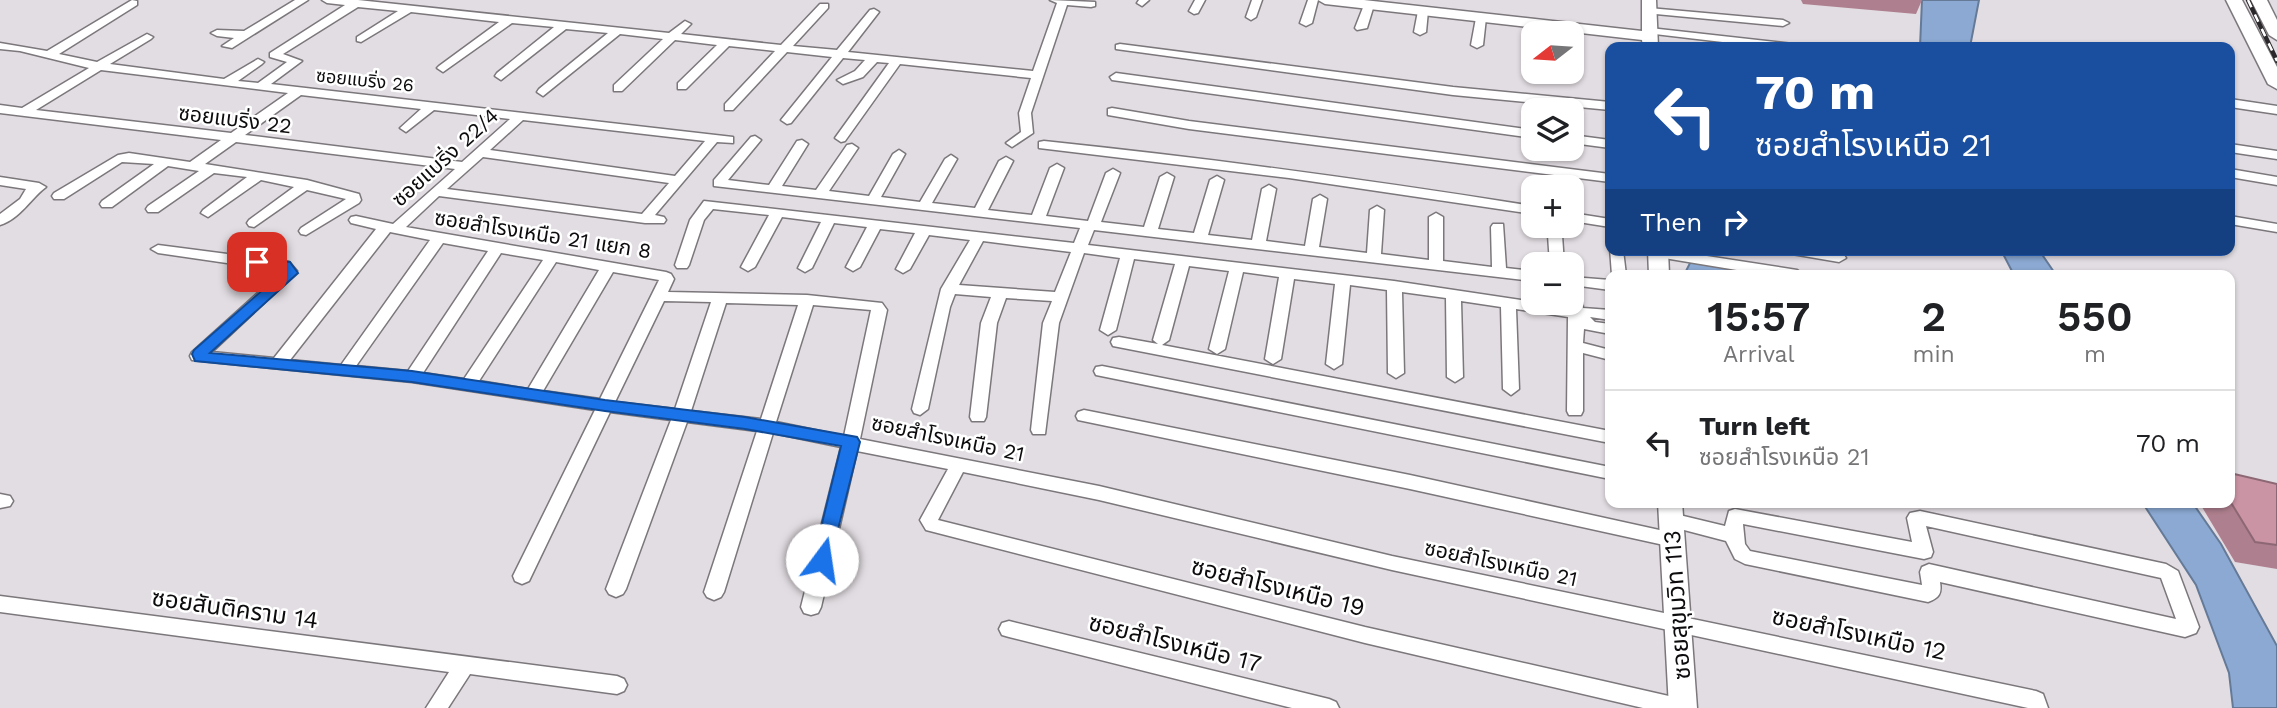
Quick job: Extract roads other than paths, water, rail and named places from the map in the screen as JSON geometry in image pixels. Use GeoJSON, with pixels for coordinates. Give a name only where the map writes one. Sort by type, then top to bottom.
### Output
{"type":"FeatureCollection","features":[{"type":"Feature","properties":{"kind":"main road"},"geometry":{"type":"LineString","coordinates":[[2234,0],[2277,84]]}},
{"type":"Feature","properties":{"kind":"main road"},"geometry":{"type":"LineString","coordinates":[[2259,0],[2277,35]]}},
{"type":"Feature","properties":{"kind":"street"},"geometry":{"type":"LineString","coordinates":[[228,46],[303,0]]}},
{"type":"Feature","properties":{"kind":"street"},"geometry":{"type":"LineString","coordinates":[[327,0],[1036,75]]}},
{"type":"Feature","properties":{"kind":"street"},"geometry":{"type":"LineString","coordinates":[[1195,11],[1200,0]]}},
{"type":"Feature","properties":{"kind":"street"},"geometry":{"type":"LineString","coordinates":[[1251,17],[1257,0]]}},
{"type":"Feature","properties":{"kind":"street"},"geometry":{"type":"LineString","coordinates":[[1306,23],[1314,0]]}},
{"type":"Feature","properties":{"kind":"street"},"geometry":{"type":"LineString","coordinates":[[1325,0],[1650,38],[1714,42]]}},
{"type":"Feature","properties":{"kind":"street"},"geometry":{"type":"LineString","coordinates":[[1012,143],[1027,133],[1025,113],[1059,1],[1091,4]]}},
{"type":"Feature","properties":{"kind":"street"},"geometry":{"type":"LineString","coordinates":[[261,86],[296,61],[274,55],[356,3]]}},
{"type":"Feature","properties":{"kind":"street"},"geometry":{"type":"LineString","coordinates":[[49,55],[133,4]]}},
{"type":"Feature","properties":{"kind":"street"},"geometry":{"type":"LineString","coordinates":[[1362,28],[1369,5]]}},
{"type":"Feature","properties":{"kind":"street"},"geometry":{"type":"LineString","coordinates":[[1650,38],[1649,5],[1783,23]]}},
{"type":"Feature","properties":{"kind":"street"},"geometry":{"type":"LineString","coordinates":[[729,107],[824,6]]}},
{"type":"Feature","properties":{"kind":"street"},"geometry":{"type":"LineString","coordinates":[[361,39],[408,9]]}},
{"type":"Feature","properties":{"kind":"street"},"geometry":{"type":"LineString","coordinates":[[1420,32],[1423,11]]}},
{"type":"Feature","properties":{"kind":"street"},"geometry":{"type":"LineString","coordinates":[[786,120],[874,12]]}},
{"type":"Feature","properties":{"kind":"street"},"geometry":{"type":"LineString","coordinates":[[1477,45],[1481,18]]}},
{"type":"Feature","properties":{"kind":"street"},"geometry":{"type":"LineString","coordinates":[[443,68],[510,19]]}},
{"type":"Feature","properties":{"kind":"street"},"geometry":{"type":"LineString","coordinates":[[501,76],[565,24]]}},
{"type":"Feature","properties":{"kind":"street"},"geometry":{"type":"LineString","coordinates":[[618,88],[685,24]]}},
{"type":"Feature","properties":{"kind":"street"},"geometry":{"type":"LineString","coordinates":[[543,92],[619,30]]}},
{"type":"Feature","properties":{"kind":"street"},"geometry":{"type":"LineString","coordinates":[[217,33],[246,35]]}},
{"type":"Feature","properties":{"kind":"street"},"geometry":{"type":"LineString","coordinates":[[22,113],[147,37]]}},
{"type":"Feature","properties":{"kind":"street"},"geometry":{"type":"LineString","coordinates":[[682,86],[726,42]]}},
{"type":"Feature","properties":{"kind":"street","name":"ซอยแบริ่ง 26"},"geometry":{"type":"LineString","coordinates":[[0,46],[97,66],[722,139],[677,180]]}},
{"type":"Feature","properties":{"kind":"street"},"geometry":{"type":"LineString","coordinates":[[1120,47],[1453,91],[1605,106]]}},
{"type":"Feature","properties":{"kind":"street"},"geometry":{"type":"LineString","coordinates":[[0,60],[20,48]]}},
{"type":"Feature","properties":{"kind":"street"},"geometry":{"type":"LineString","coordinates":[[843,80],[859,74],[874,58]]}},
{"type":"Feature","properties":{"kind":"street"},"geometry":{"type":"LineString","coordinates":[[841,138],[897,60]]}},
{"type":"Feature","properties":{"kind":"street"},"geometry":{"type":"LineString","coordinates":[[228,82],[258,62]]}},
{"type":"Feature","properties":{"kind":"street"},"geometry":{"type":"LineString","coordinates":[[1116,78],[1521,132]]}},
{"type":"Feature","properties":{"kind":"street"},"geometry":{"type":"LineString","coordinates":[[194,165],[299,91]]}},
{"type":"Feature","properties":{"kind":"street"},"geometry":{"type":"LineString","coordinates":[[2235,104],[2277,110]]}},
{"type":"Feature","properties":{"kind":"street"},"geometry":{"type":"LineString","coordinates":[[406,128],[432,105]]}},
{"type":"Feature","properties":{"kind":"street","name":"ซอยแบริ่ง 22"},"geometry":{"type":"LineString","coordinates":[[0,109],[466,166]]}},
{"type":"Feature","properties":{"kind":"street"},"geometry":{"type":"LineString","coordinates":[[1112,113],[1605,177]]}},
{"type":"Feature","properties":{"kind":"street","name":"ซอยแบริ่ง 22/4"},"geometry":{"type":"LineString","coordinates":[[279,363],[390,228],[438,192],[522,115]]}},
{"type":"Feature","properties":{"kind":"street"},"geometry":{"type":"LineString","coordinates":[[755,141],[719,183],[1521,275]]}},
{"type":"Feature","properties":{"kind":"street"},"geometry":{"type":"LineString","coordinates":[[1584,141],[1605,143]]}},
{"type":"Feature","properties":{"kind":"street"},"geometry":{"type":"LineString","coordinates":[[773,189],[802,144]]}},
{"type":"Feature","properties":{"kind":"street"},"geometry":{"type":"LineString","coordinates":[[1044,145],[1345,181],[1521,208]]}},
{"type":"Feature","properties":{"kind":"street"},"geometry":{"type":"LineString","coordinates":[[820,194],[852,148]]}},
{"type":"Feature","properties":{"kind":"street"},"geometry":{"type":"LineString","coordinates":[[2235,149],[2277,155]]}},
{"type":"Feature","properties":{"kind":"street"},"geometry":{"type":"LineString","coordinates":[[438,192],[652,220],[677,180],[481,153]]}},
{"type":"Feature","properties":{"kind":"street"},"geometry":{"type":"LineString","coordinates":[[873,200],[899,154]]}},
{"type":"Feature","properties":{"kind":"street"},"geometry":{"type":"LineString","coordinates":[[59,196],[118,159],[130,157],[260,175],[355,198],[306,231]]}},
{"type":"Feature","properties":{"kind":"street"},"geometry":{"type":"LineString","coordinates":[[924,206],[951,159]]}},
{"type":"Feature","properties":{"kind":"street"},"geometry":{"type":"LineString","coordinates":[[979,213],[1006,161]]}},
{"type":"Feature","properties":{"kind":"street"},"geometry":{"type":"LineString","coordinates":[[107,204],[167,162]]}},
{"type":"Feature","properties":{"kind":"street"},"geometry":{"type":"LineString","coordinates":[[1038,218],[1057,168]]}},
{"type":"Feature","properties":{"kind":"street"},"geometry":{"type":"LineString","coordinates":[[153,209],[212,169]]}},
{"type":"Feature","properties":{"kind":"street"},"geometry":{"type":"LineString","coordinates":[[1039,430],[1051,323],[1079,249],[1113,173]]}},
{"type":"Feature","properties":{"kind":"street"},"geometry":{"type":"LineString","coordinates":[[2235,174],[2277,181]]}},
{"type":"Feature","properties":{"kind":"street"},"geometry":{"type":"LineString","coordinates":[[208,214],[260,175]]}},
{"type":"Feature","properties":{"kind":"street"},"geometry":{"type":"LineString","coordinates":[[1150,232],[1167,177]]}},
{"type":"Feature","properties":{"kind":"street"},"geometry":{"type":"LineString","coordinates":[[1200,238],[1217,180]]}},
{"type":"Feature","properties":{"kind":"street"},"geometry":{"type":"LineString","coordinates":[[0,181],[37,186],[26,201],[0,221]]}},
{"type":"Feature","properties":{"kind":"street"},"geometry":{"type":"LineString","coordinates":[[254,223],[306,184]]}},
{"type":"Feature","properties":{"kind":"street"},"geometry":{"type":"LineString","coordinates":[[1258,245],[1269,189]]}},
{"type":"Feature","properties":{"kind":"street"},"geometry":{"type":"LineString","coordinates":[[1311,251],[1320,199]]}},
{"type":"Feature","properties":{"kind":"street"},"geometry":{"type":"LineString","coordinates":[[682,265],[697,220],[709,204],[1394,286],[1521,304]]}},
{"type":"Feature","properties":{"kind":"street"},"geometry":{"type":"LineString","coordinates":[[1374,258],[1377,210]]}},
{"type":"Feature","properties":{"kind":"street"},"geometry":{"type":"LineString","coordinates":[[748,267],[777,213]]}},
{"type":"Feature","properties":{"kind":"street"},"geometry":{"type":"LineString","coordinates":[[1436,217],[1436,265]]}},
{"type":"Feature","properties":{"kind":"street"},"geometry":{"type":"LineString","coordinates":[[805,268],[829,219]]}},
{"type":"Feature","properties":{"kind":"street"},"geometry":{"type":"LineString","coordinates":[[1584,219],[1605,222]]}},
{"type":"Feature","properties":{"kind":"street","name":"ซอยสำโรงเหนือ 21 แยก 8"},"geometry":{"type":"LineString","coordinates":[[356,220],[439,238],[664,275],[667,279],[659,296]]}},
{"type":"Feature","properties":{"kind":"street"},"geometry":{"type":"LineString","coordinates":[[2235,220],[2277,228]]}},
{"type":"Feature","properties":{"kind":"street"},"geometry":{"type":"LineString","coordinates":[[853,267],[876,225]]}},
{"type":"Feature","properties":{"kind":"street"},"geometry":{"type":"LineString","coordinates":[[1499,227],[1499,272]]}},
{"type":"Feature","properties":{"kind":"street"},"geometry":{"type":"LineString","coordinates":[[903,269],[924,230]]}},
{"type":"Feature","properties":{"kind":"street"},"geometry":{"type":"LineString","coordinates":[[920,409],[948,289],[979,237]]}},
{"type":"Feature","properties":{"kind":"street"},"geometry":{"type":"LineString","coordinates":[[346,369],[439,238]]}},
{"type":"Feature","properties":{"kind":"street"},"geometry":{"type":"LineString","coordinates":[[412,377],[497,247]]}},
{"type":"Feature","properties":{"kind":"street","name":"ซอยสำโรงเหนือ 21"},"geometry":{"type":"LineString","coordinates":[[158,249],[284,265],[290,271],[198,356],[346,369],[469,384],[605,406],[766,426],[1099,493],[1405,566],[1679,622]]}},
{"type":"Feature","properties":{"kind":"street"},"geometry":{"type":"LineString","coordinates":[[1128,255],[1113,336],[1605,436]]}},
{"type":"Feature","properties":{"kind":"street"},"geometry":{"type":"LineString","coordinates":[[1682,256],[1767,270]]}},
{"type":"Feature","properties":{"kind":"street"},"geometry":{"type":"LineString","coordinates":[[1827,256],[1839,258]]}},
{"type":"Feature","properties":{"kind":"street"},"geometry":{"type":"LineString","coordinates":[[469,384],[552,257]]}},
{"type":"Feature","properties":{"kind":"street"},"geometry":{"type":"LineString","coordinates":[[1161,340],[1183,261]]}},
{"type":"Feature","properties":{"kind":"street"},"geometry":{"type":"LineString","coordinates":[[532,395],[609,266]]}},
{"type":"Feature","properties":{"kind":"street"},"geometry":{"type":"LineString","coordinates":[[1217,349],[1237,268]]}},
{"type":"Feature","properties":{"kind":"street"},"geometry":{"type":"LineString","coordinates":[[1273,359],[1287,274]]}},
{"type":"Feature","properties":{"kind":"street"},"geometry":{"type":"LineString","coordinates":[[1334,363],[1343,280]]}},
{"type":"Feature","properties":{"kind":"street"},"geometry":{"type":"LineString","coordinates":[[1584,282],[1605,284]]}},
{"type":"Feature","properties":{"kind":"street"},"geometry":{"type":"LineString","coordinates":[[1394,286],[1396,373]]}},
{"type":"Feature","properties":{"kind":"street"},"geometry":{"type":"LineString","coordinates":[[948,289],[1061,297]]}},
{"type":"Feature","properties":{"kind":"street"},"geometry":{"type":"LineString","coordinates":[[978,417],[989,323],[1000,293]]}},
{"type":"Feature","properties":{"kind":"street"},"geometry":{"type":"LineString","coordinates":[[1453,294],[1455,377]]}},
{"type":"Feature","properties":{"kind":"street"},"geometry":{"type":"LineString","coordinates":[[522,576],[659,296],[872,304],[879,310],[851,442],[811,607]]}},
{"type":"Feature","properties":{"kind":"street"},"geometry":{"type":"LineString","coordinates":[[616,589],[682,414],[720,297]]}},
{"type":"Feature","properties":{"kind":"street"},"geometry":{"type":"LineString","coordinates":[[714,592],[807,300]]}},
{"type":"Feature","properties":{"kind":"street"},"geometry":{"type":"LineString","coordinates":[[1508,302],[1511,390]]}},
{"type":"Feature","properties":{"kind":"street"},"geometry":{"type":"LineString","coordinates":[[1584,312],[1605,314]]}},
{"type":"Feature","properties":{"kind":"street"},"geometry":{"type":"LineString","coordinates":[[1575,411],[1576,315]]}},
{"type":"Feature","properties":{"kind":"street"},"geometry":{"type":"LineString","coordinates":[[1578,315],[1590,326],[1605,328]]}},
{"type":"Feature","properties":{"kind":"street"},"geometry":{"type":"LineString","coordinates":[[1575,346],[1605,354]]}},
{"type":"Feature","properties":{"kind":"street"},"geometry":{"type":"LineString","coordinates":[[1102,371],[1605,472]]}},
{"type":"Feature","properties":{"kind":"street"},"geometry":{"type":"LineString","coordinates":[[1084,416],[1410,482],[1671,521],[1735,536]]}},
{"type":"Feature","properties":{"kind":"street","name":"ซอยสำโรงเหนือ 19"},"geometry":{"type":"LineString","coordinates":[[959,464],[929,520],[932,525],[1365,635],[1683,708]]}},
{"type":"Feature","properties":{"kind":"street"},"geometry":{"type":"LineString","coordinates":[[1924,552],[1740,516],[1733,519],[1739,551],[1745,557],[1928,594],[1933,591],[1929,572],[1916,518],[2166,572],[2171,576],[2189,627],[2185,629],[1929,572]]}},
{"type":"Feature","properties":{"kind":"street","name":"ซอยสุขุมวิท 113"},"geometry":{"type":"LineString","coordinates":[[1671,521],[1683,708]]}},
{"type":"Feature","properties":{"kind":"street","name":"ซอยสันติคราม 14"},"geometry":{"type":"LineString","coordinates":[[0,604],[617,685]]}},
{"type":"Feature","properties":{"kind":"street","name":"ซอยสำโรงเหนือ 12"},"geometry":{"type":"LineString","coordinates":[[1679,622],[2033,703]]}},
{"type":"Feature","properties":{"kind":"street","name":"ซอยสำโรงเหนือ 17"},"geometry":{"type":"LineString","coordinates":[[1009,629],[1329,708]]}},
{"type":"Feature","properties":{"kind":"street"},"geometry":{"type":"LineString","coordinates":[[436,708],[464,666]]}},
{"type":"Feature","properties":{"kind":"water"},"geometry":{"type":"Polygon","coordinates":[[[1922,0],[1979,0],[1971,42],[1920,42],[1922,0]]]}},
{"type":"Feature","properties":{"kind":"water"},"geometry":{"type":"Polygon","coordinates":[[[2004,256],[2043,256],[2053,270],[2011,270],[2004,256]]]}},
{"type":"Feature","properties":{"kind":"water"},"geometry":{"type":"Polygon","coordinates":[[[1691,261],[1746,270],[1686,270],[1691,261]]]}},
{"type":"Feature","properties":{"kind":"water"},"geometry":{"type":"Polygon","coordinates":[[[2146,508],[2196,508],[2221,544],[2277,646],[2277,708],[2233,708],[2229,673],[2196,585],[2146,508]]]}},
{"type":"Feature","properties":{"kind":"railway"},"geometry":{"type":"LineString","coordinates":[[2248,0],[2277,61]]}}]}
